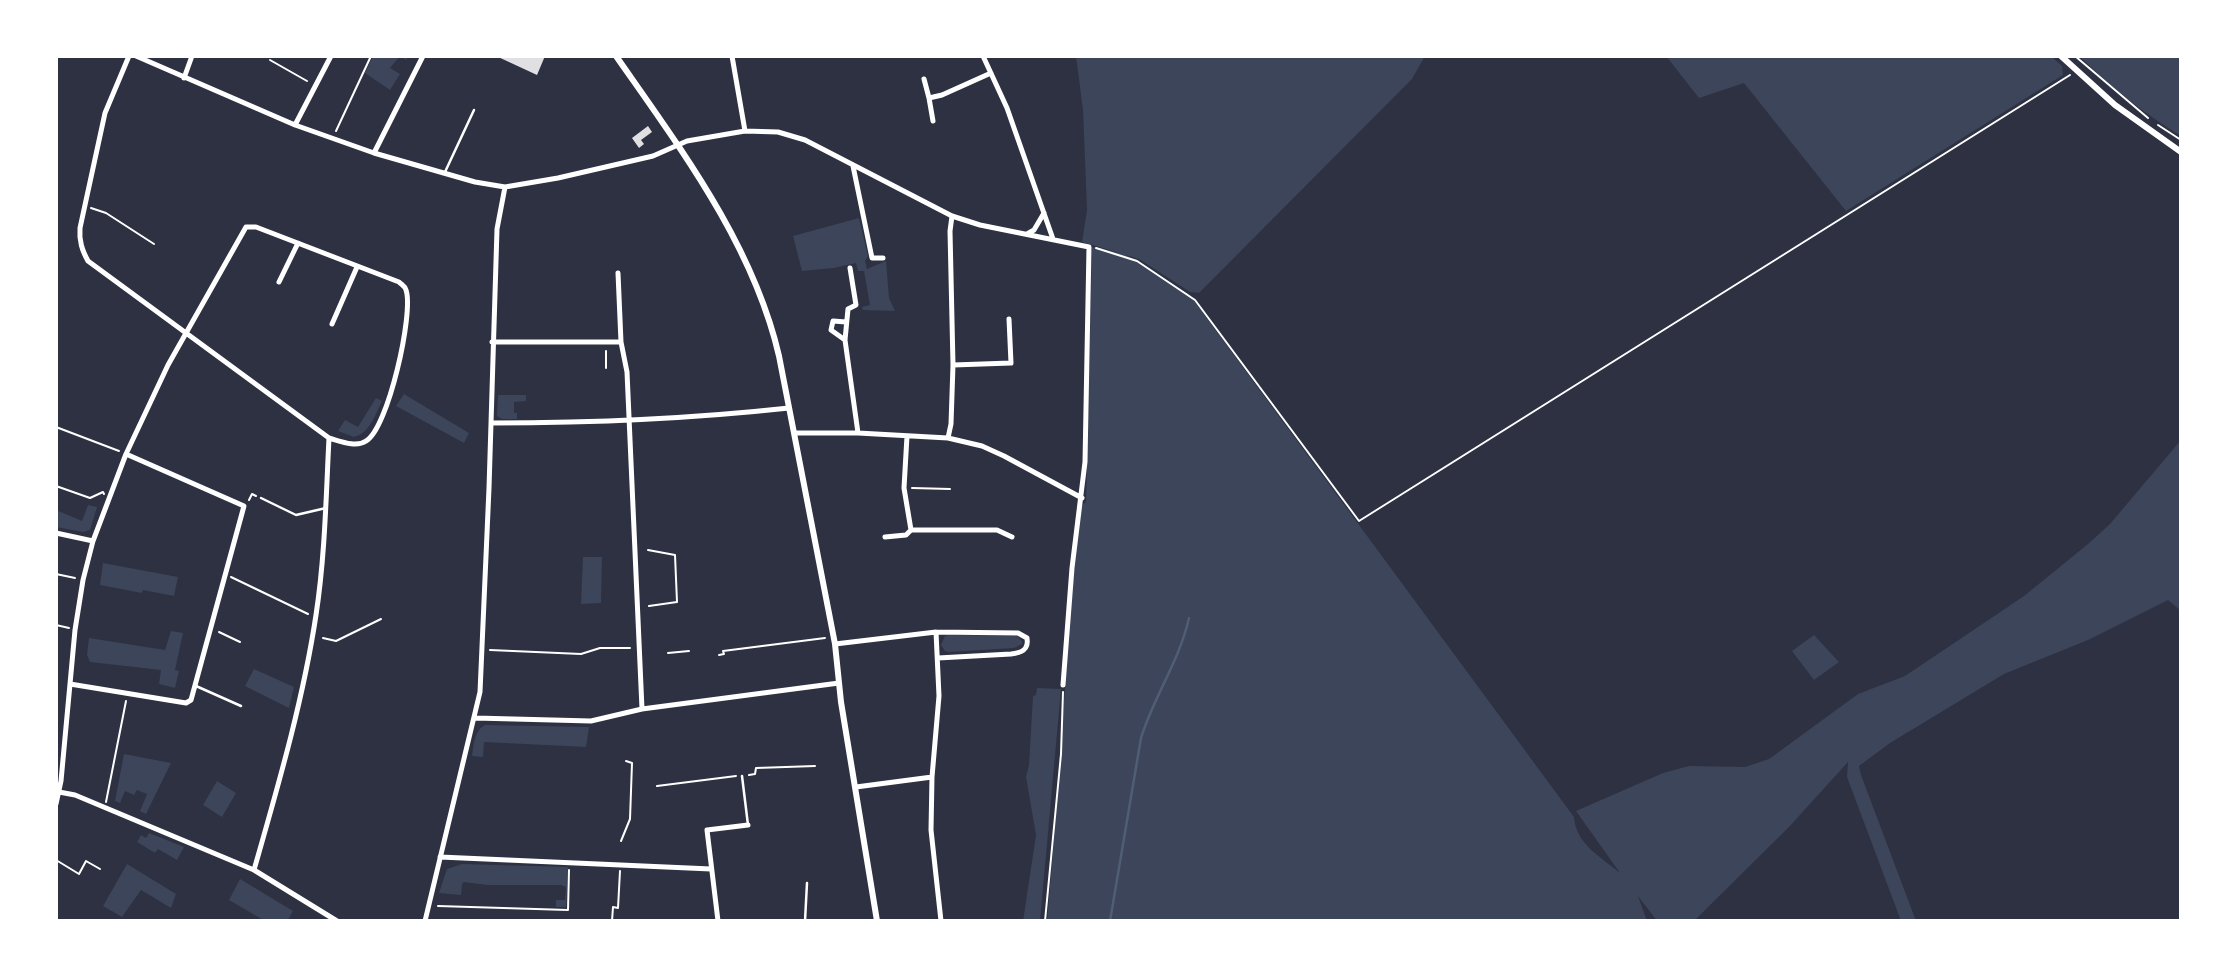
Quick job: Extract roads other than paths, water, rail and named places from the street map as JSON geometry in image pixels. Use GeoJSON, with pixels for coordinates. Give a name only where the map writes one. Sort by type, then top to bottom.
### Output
{"type":"FeatureCollection","features":[{"type":"Feature","properties":{"kind":"street"},"geometry":{"type":"LineString","coordinates":[[56,804],[83,580],[93,541],[126,454],[184,333],[246,227],[256,227],[399,282],[405,288],[407,298],[404,334],[391,396],[374,435],[366,442],[357,444],[329,438],[184,333],[88,261],[79,240],[105,113],[129,56]]}},
{"type":"Feature","properties":{"kind":"street"},"geometry":{"type":"LineString","coordinates":[[136,56],[295,125],[444,175],[505,187],[653,156],[687,141],[745,131],[778,132],[805,140],[952,216],[980,226],[1088,247],[1085,450],[1063,685]]}},
{"type":"Feature","properties":{"kind":"street"},"geometry":{"type":"LineString","coordinates":[[184,78],[192,56]]}},
{"type":"Feature","properties":{"kind":"street"},"geometry":{"type":"LineString","coordinates":[[295,125],[331,56]]}},
{"type":"Feature","properties":{"kind":"street"},"geometry":{"type":"LineString","coordinates":[[374,153],[423,56]]}},
{"type":"Feature","properties":{"kind":"street"},"geometry":{"type":"LineString","coordinates":[[616,56],[713,202],[757,286],[776,342],[834,640],[877,921]]}},
{"type":"Feature","properties":{"kind":"street"},"geometry":{"type":"LineString","coordinates":[[732,56],[745,131]]}},
{"type":"Feature","properties":{"kind":"street"},"geometry":{"type":"LineString","coordinates":[[983,56],[1007,108],[1053,239]]}},
{"type":"Feature","properties":{"kind":"street"},"geometry":{"type":"LineString","coordinates":[[2061,56],[2115,105],[2181,152]]}},
{"type":"Feature","properties":{"kind":"street"},"geometry":{"type":"LineString","coordinates":[[929,98],[942,96],[992,74]]}},
{"type":"Feature","properties":{"kind":"street"},"geometry":{"type":"LineString","coordinates":[[924,79],[933,121]]}},
{"type":"Feature","properties":{"kind":"street"},"geometry":{"type":"LineString","coordinates":[[853,166],[872,258],[883,258]]}},
{"type":"Feature","properties":{"kind":"street"},"geometry":{"type":"LineString","coordinates":[[425,921],[480,692],[497,229],[505,187]]}},
{"type":"Feature","properties":{"kind":"street"},"geometry":{"type":"LineString","coordinates":[[1027,234],[1034,229],[1044,213]]}},
{"type":"Feature","properties":{"kind":"street"},"geometry":{"type":"LineString","coordinates":[[948,438],[953,365],[950,231],[952,216]]}},
{"type":"Feature","properties":{"kind":"street"},"geometry":{"type":"LineString","coordinates":[[279,282],[298,243]]}},
{"type":"Feature","properties":{"kind":"street"},"geometry":{"type":"LineString","coordinates":[[332,324],[357,267]]}},
{"type":"Feature","properties":{"kind":"street"},"geometry":{"type":"LineString","coordinates":[[850,268],[856,305],[848,309],[845,340],[858,433]]}},
{"type":"Feature","properties":{"kind":"street"},"geometry":{"type":"LineString","coordinates":[[618,273],[621,342],[627,372],[642,709]]}},
{"type":"Feature","properties":{"kind":"street"},"geometry":{"type":"LineString","coordinates":[[953,365],[1011,363],[1009,319]]}},
{"type":"Feature","properties":{"kind":"street"},"geometry":{"type":"LineString","coordinates":[[845,340],[831,330],[833,321],[846,322]]}},
{"type":"Feature","properties":{"kind":"street"},"geometry":{"type":"LineString","coordinates":[[492,342],[621,342]]}},
{"type":"Feature","properties":{"kind":"street"},"geometry":{"type":"LineString","coordinates":[[491,423],[629,422],[711,417],[789,408]]}},
{"type":"Feature","properties":{"kind":"street"},"geometry":{"type":"LineString","coordinates":[[794,433],[948,438],[982,446],[1082,498]]}},
{"type":"Feature","properties":{"kind":"street"},"geometry":{"type":"LineString","coordinates":[[885,537],[906,536],[911,530],[904,488],[908,436]]}},
{"type":"Feature","properties":{"kind":"street"},"geometry":{"type":"LineString","coordinates":[[254,870],[284,764],[316,615],[326,508],[329,438]]}},
{"type":"Feature","properties":{"kind":"street"},"geometry":{"type":"LineString","coordinates":[[70,684],[186,703],[191,700],[244,506],[126,454]]}},
{"type":"Feature","properties":{"kind":"street"},"geometry":{"type":"LineString","coordinates":[[911,530],[997,530],[1012,537]]}},
{"type":"Feature","properties":{"kind":"street"},"geometry":{"type":"LineString","coordinates":[[56,533],[93,541]]}},
{"type":"Feature","properties":{"kind":"street"},"geometry":{"type":"LineString","coordinates":[[834,640],[936,632],[1018,633],[1027,638],[1028,644],[1020,653],[938,658]]}},
{"type":"Feature","properties":{"kind":"street"},"geometry":{"type":"LineString","coordinates":[[936,632],[937,733],[932,777],[932,830],[941,921]]}},
{"type":"Feature","properties":{"kind":"street"},"geometry":{"type":"LineString","coordinates":[[475,718],[591,721],[642,709],[839,682]]}},
{"type":"Feature","properties":{"kind":"street"},"geometry":{"type":"LineString","coordinates":[[856,787],[932,777]]}},
{"type":"Feature","properties":{"kind":"street"},"geometry":{"type":"LineString","coordinates":[[59,792],[75,796],[254,870],[337,921]]}},
{"type":"Feature","properties":{"kind":"street"},"geometry":{"type":"LineString","coordinates":[[718,921],[707,830],[748,825]]}},
{"type":"Feature","properties":{"kind":"street"},"geometry":{"type":"LineString","coordinates":[[440,857],[711,869]]}},
{"type":"Feature","properties":{"kind":"lane"},"geometry":{"type":"LineString","coordinates":[[444,175],[474,110]]}},
{"type":"Feature","properties":{"kind":"lane"},"geometry":{"type":"LineString","coordinates":[[261,498],[296,515],[326,508]]}},
{"type":"Feature","properties":{"kind":"lane"},"geometry":{"type":"LineString","coordinates":[[196,686],[241,706]]}},
{"type":"Feature","properties":{"kind":"lane"},"geometry":{"type":"LineString","coordinates":[[742,776],[748,825]]}},
{"type":"Feature","properties":{"kind":"lane"},"geometry":{"type":"LineString","coordinates":[[805,921],[807,883]]}},
{"type":"Feature","properties":{"kind":"waterway"},"geometry":{"type":"LineString","coordinates":[[1110,921],[1141,738],[1179,649],[1189,618]]}}]}
